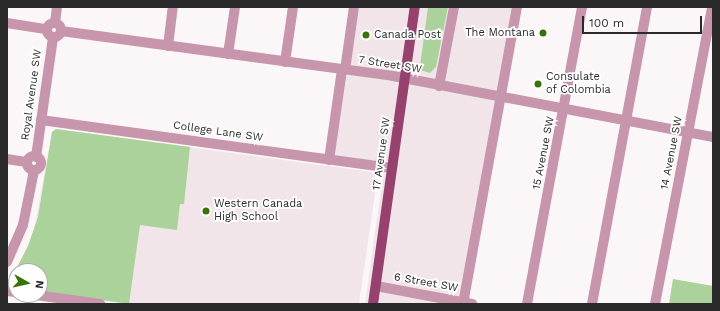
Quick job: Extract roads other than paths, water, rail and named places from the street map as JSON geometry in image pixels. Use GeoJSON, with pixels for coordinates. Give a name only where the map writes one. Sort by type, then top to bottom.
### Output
{"type":"FeatureCollection","features":[{"type":"Feature","properties":{"kind":"main road","name":"17 Avenue SW"},"geometry":{"type":"LineString","coordinates":[[373,304],[415,7]]}},
{"type":"Feature","properties":{"kind":"street","name":"Royal Avenue SW"},"geometry":{"type":"LineString","coordinates":[[7,262],[22,225],[41,120],[57,7]]}},
{"type":"Feature","properties":{"kind":"street"},"geometry":{"type":"LineString","coordinates":[[168,46],[173,7]]}},
{"type":"Feature","properties":{"kind":"street"},"geometry":{"type":"LineString","coordinates":[[228,54],[235,7]]}},
{"type":"Feature","properties":{"kind":"street"},"geometry":{"type":"LineString","coordinates":[[285,62],[293,7]]}},
{"type":"Feature","properties":{"kind":"street"},"geometry":{"type":"LineString","coordinates":[[329,160],[354,7]]}},
{"type":"Feature","properties":{"kind":"street"},"geometry":{"type":"LineString","coordinates":[[439,86],[454,7]]}},
{"type":"Feature","properties":{"kind":"street"},"geometry":{"type":"LineString","coordinates":[[466,303],[500,97],[517,7]]}},
{"type":"Feature","properties":{"kind":"street","name":"15 Avenue SW"},"geometry":{"type":"LineString","coordinates":[[527,304],[582,7]]}},
{"type":"Feature","properties":{"kind":"street"},"geometry":{"type":"LineString","coordinates":[[592,304],[647,7]]}},
{"type":"Feature","properties":{"kind":"street","name":"14 Avenue SW"},"geometry":{"type":"LineString","coordinates":[[656,304],[712,7]]}},
{"type":"Feature","properties":{"kind":"street","name":"7 Street SW"},"geometry":{"type":"LineString","coordinates":[[7,23],[404,79],[713,137]]}},
{"type":"Feature","properties":{"kind":"street","name":"College Lane SW"},"geometry":{"type":"LineString","coordinates":[[41,120],[392,168]]}},
{"type":"Feature","properties":{"kind":"street"},"geometry":{"type":"LineString","coordinates":[[7,159],[32,163]]}},
{"type":"Feature","properties":{"kind":"street","name":"6 Street SW"},"geometry":{"type":"LineString","coordinates":[[376,286],[466,303]]}},
{"type":"Feature","properties":{"kind":"street"},"geometry":{"type":"LineString","coordinates":[[48,297],[100,304]]}},
{"type":"Feature","properties":{"kind":"place","name":"The Montana"},"geometry":{"type":"Point","coordinates":[543,33]}},
{"type":"Feature","properties":{"kind":"place","name":"Canada Post"},"geometry":{"type":"Point","coordinates":[366,35]}},
{"type":"Feature","properties":{"kind":"place","name":"Consulate of Colombia"},"geometry":{"type":"Point","coordinates":[538,84]}},
{"type":"Feature","properties":{"kind":"place","name":"Western Canada High School"},"geometry":{"type":"Point","coordinates":[206,211]}}]}
